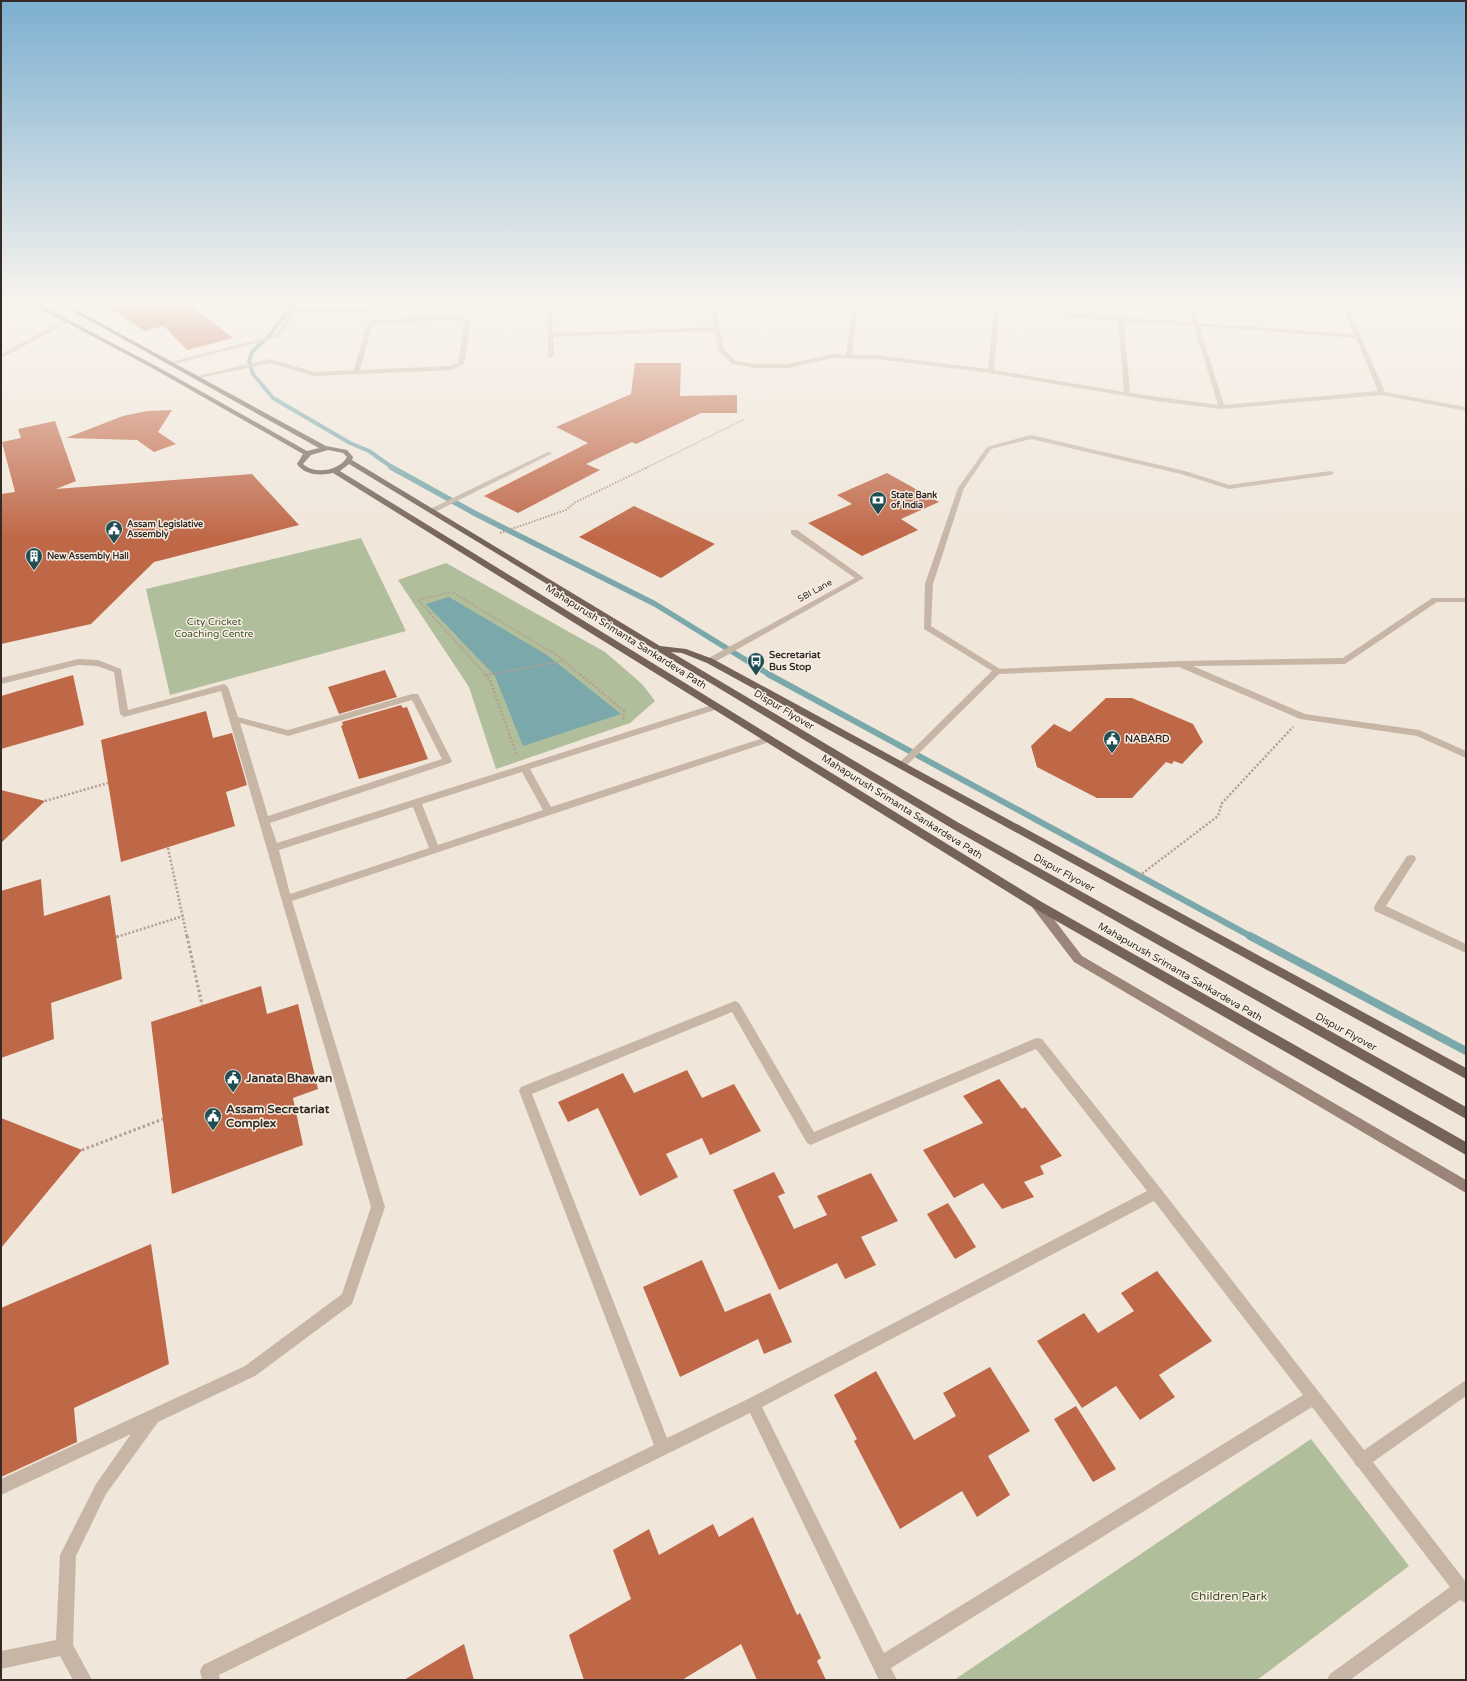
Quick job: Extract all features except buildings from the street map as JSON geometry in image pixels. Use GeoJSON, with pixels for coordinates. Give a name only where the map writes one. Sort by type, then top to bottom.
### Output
{"type":"FeatureCollection","features":[{"type":"Feature","properties":{"kind":"main road"},"geometry":{"type":"LineString","coordinates":[[180,381],[307,454]]}},
{"type":"Feature","properties":{"kind":"main road"},"geometry":{"type":"LineString","coordinates":[[204,381],[326,448]]}},
{"type":"Feature","properties":{"kind":"main road"},"geometry":{"type":"LineString","coordinates":[[326,448],[307,454],[301,460],[300,464],[306,470],[321,472],[334,470],[349,461]]}},
{"type":"Feature","properties":{"kind":"main road","name":"Mahapurush Srimanta Sankardeva Path"},"geometry":{"type":"LineString","coordinates":[[326,448],[345,451],[350,457],[349,461],[432,510],[654,647],[683,652],[710,661],[905,762],[1466,1074]]}},
{"type":"Feature","properties":{"kind":"main road","name":"Mahapurush Srimanta Sankardeva Path"},"geometry":{"type":"LineString","coordinates":[[334,470],[1036,904],[1466,1149]]}},
{"type":"Feature","properties":{"kind":"main road","name":"Dispur Flyover"},"geometry":{"type":"LineString","coordinates":[[654,647],[957,826],[1466,1113]]}},
{"type":"Feature","properties":{"kind":"main road"},"geometry":{"type":"LineString","coordinates":[[1036,904],[1078,959],[1466,1187]]}},
{"type":"Feature","properties":{"kind":"street"},"geometry":{"type":"LineString","coordinates":[[1053,381],[1127,394],[1222,407],[1382,393],[1466,409]]}},
{"type":"Feature","properties":{"kind":"street"},"geometry":{"type":"LineString","coordinates":[[1126,381],[1127,394]]}},
{"type":"Feature","properties":{"kind":"street"},"geometry":{"type":"LineString","coordinates":[[1214,381],[1222,407]]}},
{"type":"Feature","properties":{"kind":"street"},"geometry":{"type":"LineString","coordinates":[[1377,381],[1382,393]]}},
{"type":"Feature","properties":{"kind":"street"},"geometry":{"type":"LineString","coordinates":[[1331,472],[1229,486],[1183,472],[1031,437],[989,448],[961,488],[929,584],[927,627],[997,672],[1180,664],[1345,661],[1435,600],[1466,600]]}},
{"type":"Feature","properties":{"kind":"street"},"geometry":{"type":"LineString","coordinates":[[432,510],[550,453]]}},
{"type":"Feature","properties":{"kind":"street","name":"SBI Lane"},"geometry":{"type":"LineString","coordinates":[[710,661],[860,578],[794,532]]}},
{"type":"Feature","properties":{"kind":"street"},"geometry":{"type":"LineString","coordinates":[[1,681],[78,662],[98,663],[118,671],[124,714],[224,687],[273,848],[286,899],[378,1207],[347,1299],[250,1371],[1,1487]]}},
{"type":"Feature","properties":{"kind":"street"},"geometry":{"type":"LineString","coordinates":[[1180,664],[1302,717],[1418,733],[1466,755]]}},
{"type":"Feature","properties":{"kind":"street"},"geometry":{"type":"LineString","coordinates":[[905,762],[997,672]]}},
{"type":"Feature","properties":{"kind":"street"},"geometry":{"type":"LineString","coordinates":[[234,719],[288,732],[415,696],[447,761],[265,821]]}},
{"type":"Feature","properties":{"kind":"street"},"geometry":{"type":"LineString","coordinates":[[273,848],[715,706]]}},
{"type":"Feature","properties":{"kind":"street"},"geometry":{"type":"LineString","coordinates":[[286,899],[769,739]]}},
{"type":"Feature","properties":{"kind":"street"},"geometry":{"type":"LineString","coordinates":[[524,767],[549,812]]}},
{"type":"Feature","properties":{"kind":"street"},"geometry":{"type":"LineString","coordinates":[[416,802],[435,850]]}},
{"type":"Feature","properties":{"kind":"street"},"geometry":{"type":"LineString","coordinates":[[1411,859],[1379,908],[1466,949]]}},
{"type":"Feature","properties":{"kind":"street"},"geometry":{"type":"LineString","coordinates":[[663,1448],[525,1091],[736,1006],[811,1139],[1038,1043],[1156,1193],[1312,1398],[1464,1592],[1336,1680]]}},
{"type":"Feature","properties":{"kind":"street"},"geometry":{"type":"LineString","coordinates":[[211,1680],[209,1672],[753,1404],[1156,1193]]}},
{"type":"Feature","properties":{"kind":"street"},"geometry":{"type":"LineString","coordinates":[[1361,1461],[1466,1387]]}},
{"type":"Feature","properties":{"kind":"street"},"geometry":{"type":"LineString","coordinates":[[881,1665],[1312,1398]]}},
{"type":"Feature","properties":{"kind":"street"},"geometry":{"type":"LineString","coordinates":[[753,1404],[888,1680]]}},
{"type":"Feature","properties":{"kind":"street"},"geometry":{"type":"LineString","coordinates":[[83,1680],[64,1647],[68,1555],[101,1488],[152,1417]]}},
{"type":"Feature","properties":{"kind":"street"},"geometry":{"type":"LineString","coordinates":[[1,1660],[64,1647]]}},
{"type":"Feature","properties":{"kind":"path"},"geometry":{"type":"LineString","coordinates":[[500,533],[566,510],[574,503],[745,419]]}},
{"type":"Feature","properties":{"kind":"path"},"geometry":{"type":"LineString","coordinates":[[511,760],[518,758],[490,680],[418,600],[452,592],[564,661],[624,711],[623,721]]}},
{"type":"Feature","properties":{"kind":"path"},"geometry":{"type":"LineString","coordinates":[[486,675],[564,661]]}},
{"type":"Feature","properties":{"kind":"path"},"geometry":{"type":"LineString","coordinates":[[1138,877],[1218,816],[1222,803],[1302,717]]}},
{"type":"Feature","properties":{"kind":"path"},"geometry":{"type":"LineString","coordinates":[[45,801],[108,783]]}},
{"type":"Feature","properties":{"kind":"path"},"geometry":{"type":"LineString","coordinates":[[168,848],[202,1005]]}},
{"type":"Feature","properties":{"kind":"path"},"geometry":{"type":"LineString","coordinates":[[116,938],[183,916]]}},
{"type":"Feature","properties":{"kind":"path"},"geometry":{"type":"LineString","coordinates":[[82,1150],[163,1119]]}},
{"type":"Feature","properties":{"kind":"green space","name":"City Cricket Coaching Centre"},"geometry":{"type":"Polygon","coordinates":[[[361,538],[406,631],[170,695],[146,589],[361,538]]]}},
{"type":"Feature","properties":{"kind":"green space"},"geometry":{"type":"Polygon","coordinates":[[[446,563],[605,652],[642,684],[655,701],[630,723],[496,769],[469,687],[398,580],[446,563]]]}},
{"type":"Feature","properties":{"kind":"green space","name":"Children Park"},"geometry":{"type":"Polygon","coordinates":[[[1311,1439],[1409,1566],[1257,1680],[954,1680],[1311,1439]]]}},
{"type":"Feature","properties":{"kind":"water"},"geometry":{"type":"Polygon","coordinates":[[[449,597],[547,655],[621,714],[523,746],[495,676],[426,604],[449,597]]]}},
{"type":"Feature","properties":{"kind":"waterway"},"geometry":{"type":"LineString","coordinates":[[259,381],[273,398],[350,443],[369,451],[393,468]]}},
{"type":"Feature","properties":{"kind":"waterway"},"geometry":{"type":"LineString","coordinates":[[391,467],[476,514],[655,604],[770,675]]}},
{"type":"Feature","properties":{"kind":"waterway"},"geometry":{"type":"LineString","coordinates":[[768,674],[1252,937]]}},
{"type":"Feature","properties":{"kind":"waterway"},"geometry":{"type":"LineString","coordinates":[[1250,936],[1466,1051]]}},
{"type":"Feature","properties":{"kind":"place","name":"State Bank of India"},"geometry":{"type":"Point","coordinates":[878,515]}},
{"type":"Feature","properties":{"kind":"place","name":"Assam Legislative Assembly"},"geometry":{"type":"Point","coordinates":[114,544]}},
{"type":"Feature","properties":{"kind":"place","name":"New Assembly Hall"},"geometry":{"type":"Point","coordinates":[34,571]}},
{"type":"Feature","properties":{"kind":"place","name":"Secretariat Bus Stop"},"geometry":{"type":"Point","coordinates":[756,676]}},
{"type":"Feature","properties":{"kind":"place","name":"NABARD"},"geometry":{"type":"Point","coordinates":[1112,754]}},
{"type":"Feature","properties":{"kind":"place","name":"Janata Bhawan"},"geometry":{"type":"Point","coordinates":[233,1093]}},
{"type":"Feature","properties":{"kind":"place","name":"Assam Secretariat Complex"},"geometry":{"type":"Point","coordinates":[213,1131]}}]}
